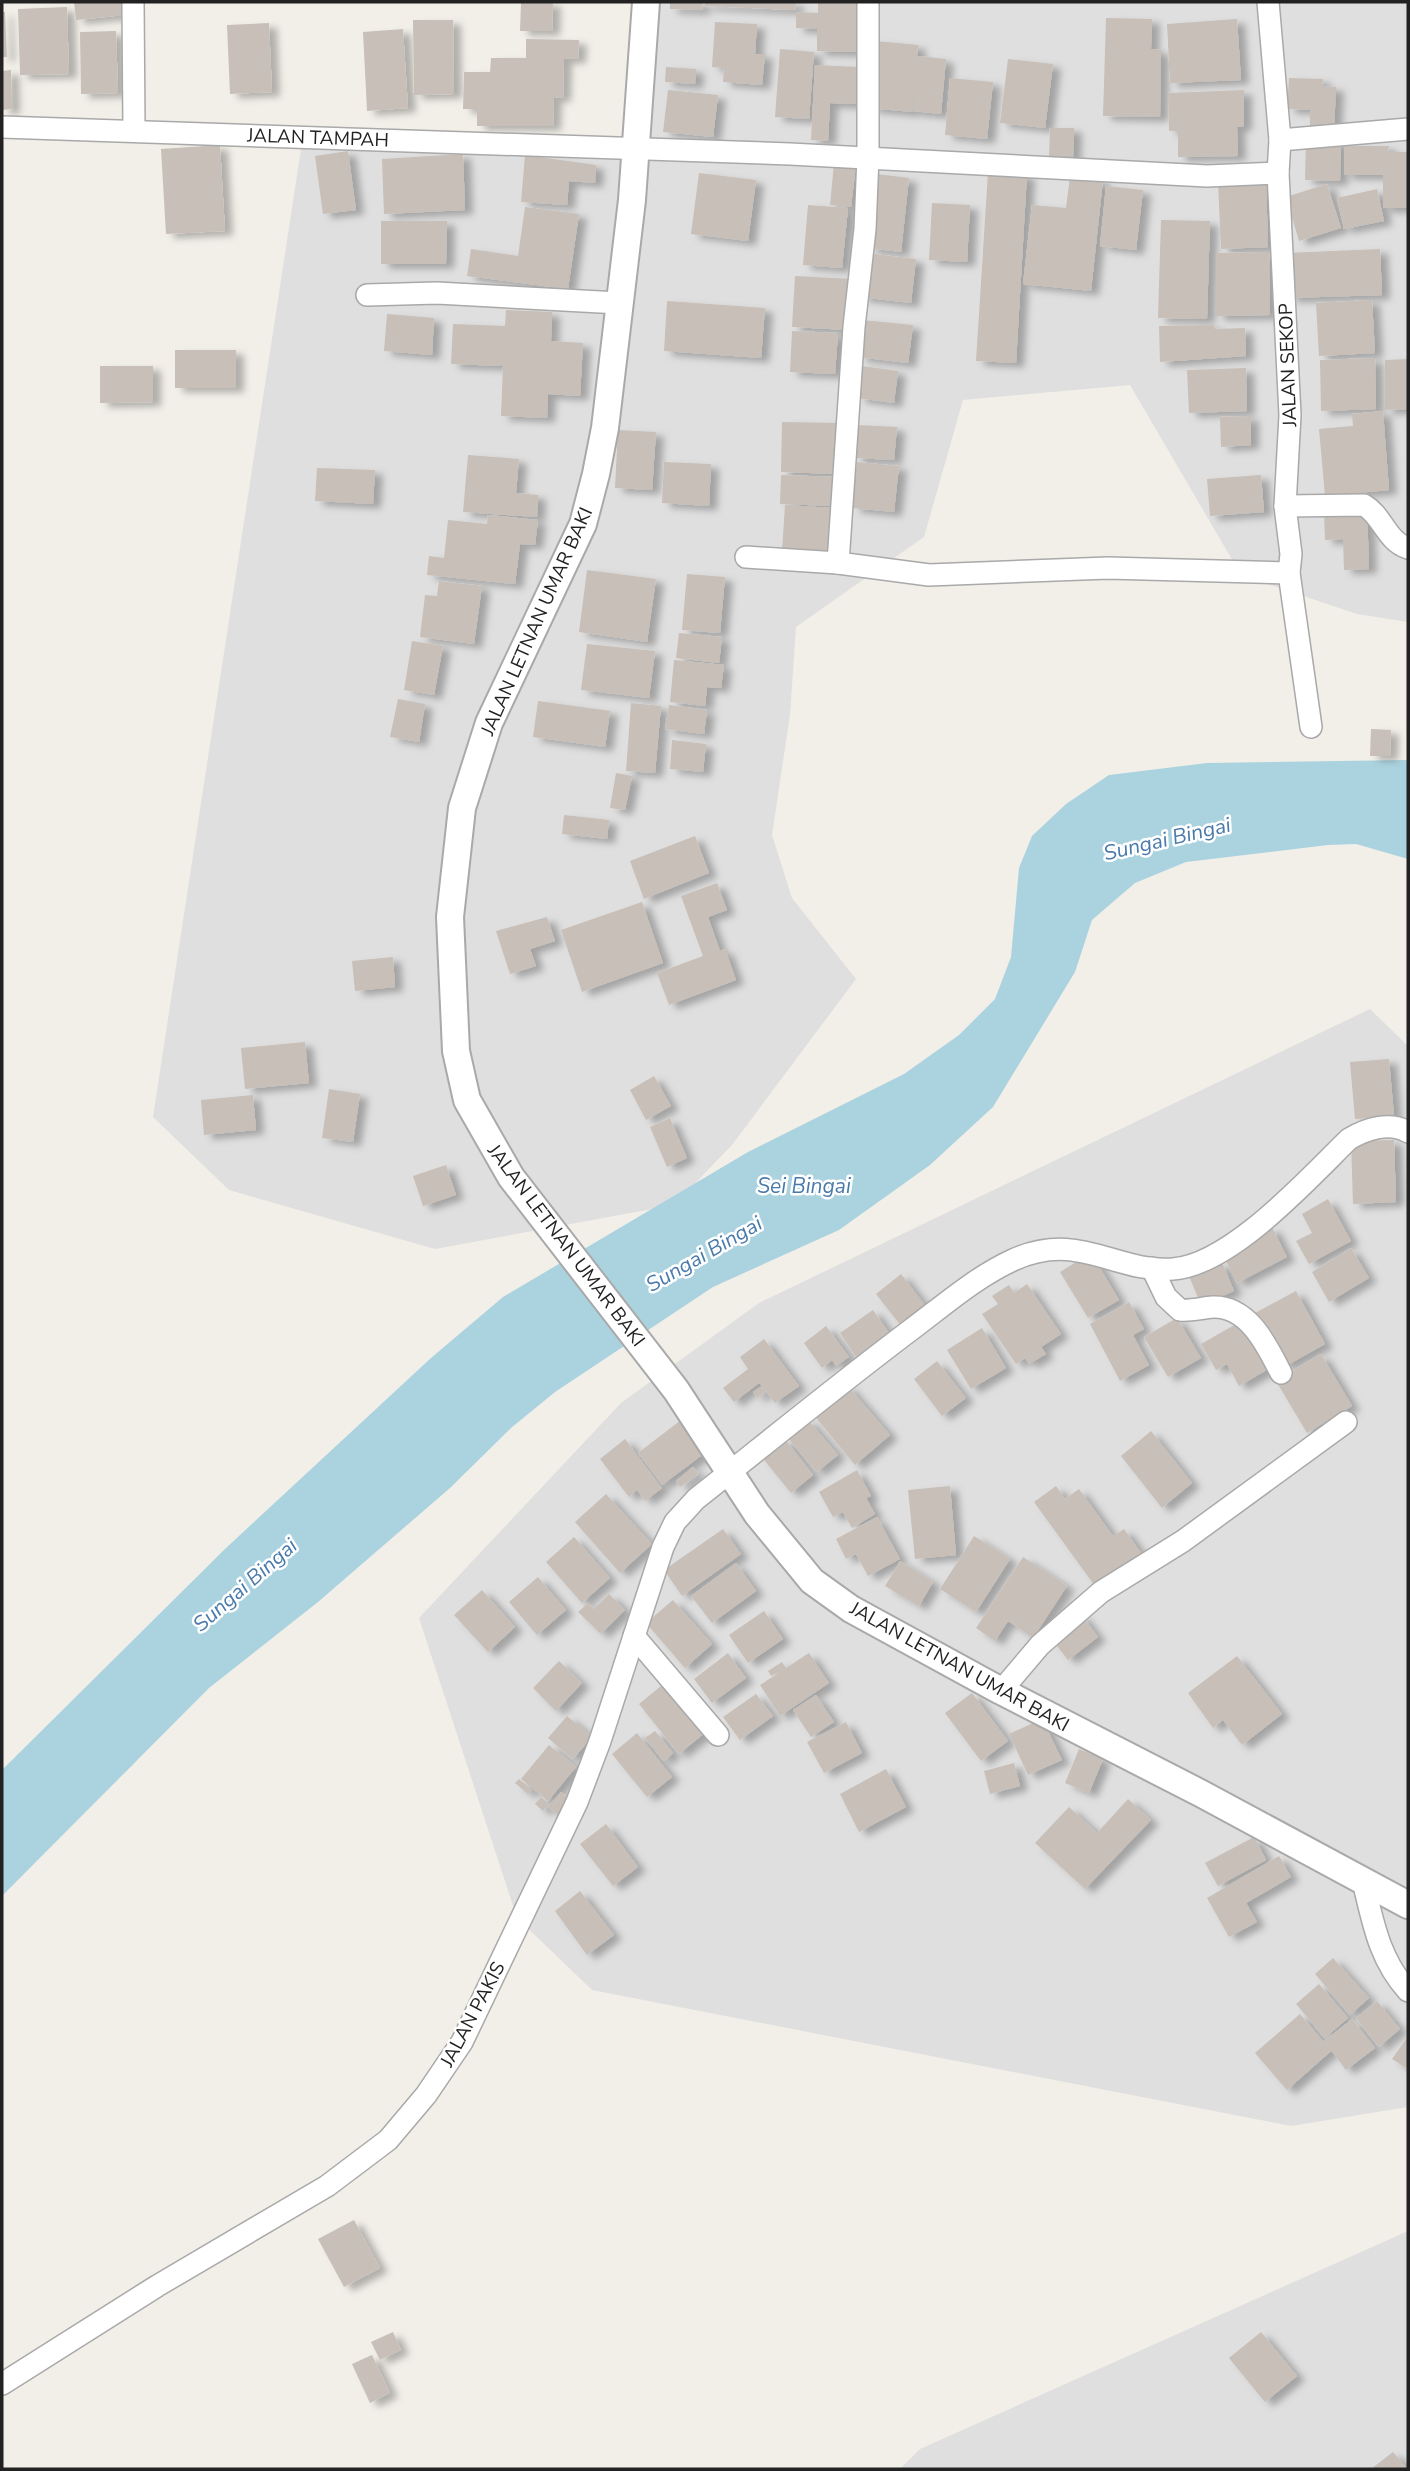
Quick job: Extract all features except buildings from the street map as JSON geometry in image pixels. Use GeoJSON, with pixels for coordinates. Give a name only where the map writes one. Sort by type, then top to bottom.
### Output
{"type":"FeatureCollection","features":[{"type":"Feature","properties":{"kind":"street"},"geometry":{"type":"LineString","coordinates":[[133,2],[134,130]]}},
{"type":"Feature","properties":{"kind":"street","name":"JALAN LETNAN UMAR BAKI"},"geometry":{"type":"LineString","coordinates":[[646,2],[632,200],[605,428],[583,524],[489,723],[462,808],[450,917],[456,1051],[467,1100],[511,1177],[676,1390],[732,1471],[757,1514],[812,1581],[851,1609],[1001,1692],[1202,1794],[1408,1905]]}},
{"type":"Feature","properties":{"kind":"street"},"geometry":{"type":"LineString","coordinates":[[838,563],[868,157],[868,2]]}},
{"type":"Feature","properties":{"kind":"street","name":"JALAN SEKOP"},"geometry":{"type":"LineString","coordinates":[[1268,2],[1280,140],[1278,173],[1290,415],[1285,506],[1291,554],[1289,573],[1311,727]]}},
{"type":"Feature","properties":{"kind":"street","name":"JALAN TAMPAH"},"geometry":{"type":"LineString","coordinates":[[2,127],[868,157],[1206,176],[1278,173]]}},
{"type":"Feature","properties":{"kind":"street"},"geometry":{"type":"LineString","coordinates":[[1280,140],[1408,129]]}},
{"type":"Feature","properties":{"kind":"street"},"geometry":{"type":"LineString","coordinates":[[367,295],[437,293],[619,303]]}},
{"type":"Feature","properties":{"kind":"street"},"geometry":{"type":"LineString","coordinates":[[1285,506],[1364,505],[1373,511],[1393,540],[1408,548]]}},
{"type":"Feature","properties":{"kind":"street"},"geometry":{"type":"LineString","coordinates":[[746,557],[838,563],[929,575],[1108,568],[1289,573]]}},
{"type":"Feature","properties":{"kind":"street","name":"JALAN PAKIS"},"geometry":{"type":"LineString","coordinates":[[2,2384],[157,2286],[327,2186],[388,2140],[411,2113],[462,2042],[577,1802],[600,1741],[656,1565],[675,1522],[696,1499],[855,1371],[979,1279],[1013,1260],[1039,1251],[1067,1249],[1152,1268],[1174,1269],[1202,1260],[1244,1235],[1280,1207],[1349,1139],[1362,1132],[1400,1127],[1408,1132]]}},
{"type":"Feature","properties":{"kind":"street"},"geometry":{"type":"LineString","coordinates":[[1152,1268],[1166,1297],[1180,1310],[1226,1308],[1245,1318],[1269,1349],[1280,1373]]}},
{"type":"Feature","properties":{"kind":"street"},"geometry":{"type":"LineString","coordinates":[[1001,1692],[1040,1645],[1091,1600],[1183,1541],[1346,1422]]}},
{"type":"Feature","properties":{"kind":"street"},"geometry":{"type":"LineString","coordinates":[[634,1636],[718,1735]]}},
{"type":"Feature","properties":{"kind":"street"},"geometry":{"type":"LineString","coordinates":[[1363,1881],[1376,1937],[1389,1969],[1408,1991]]}},
{"type":"Feature","properties":{"kind":"shaded area"},"geometry":{"type":"Polygon","coordinates":[[[645,2],[1408,2],[1408,622],[1357,614],[1241,575],[1130,385],[963,400],[924,537],[796,627],[790,715],[772,835],[792,898],[856,979],[732,1145],[674,1205],[435,1249],[229,1190],[153,1117],[303,136],[626,140],[645,2]]]}},
{"type":"Feature","properties":{"kind":"shaded area"},"geometry":{"type":"Polygon","coordinates":[[[1370,1009],[1408,1046],[1408,2107],[1291,2126],[592,1990],[517,1918],[419,1618],[621,1403],[759,1303],[1370,1009]]]}},
{"type":"Feature","properties":{"kind":"shaded area"},"geometry":{"type":"Polygon","coordinates":[[[1408,2231],[1408,2469],[900,2469],[920,2449],[1408,2231]]]}},
{"type":"Feature","properties":{"kind":"water","name":"Sei Bingai"},"geometry":{"type":"Polygon","coordinates":[[[1408,760],[1408,859],[1356,844],[1328,845],[1186,862],[1135,883],[1092,920],[1075,972],[993,1107],[930,1165],[839,1230],[713,1287],[555,1392],[511,1428],[450,1488],[318,1602],[209,1688],[2,1896],[2,1770],[226,1548],[431,1358],[503,1297],[748,1152],[904,1074],[959,1035],[995,999],[1011,957],[1019,868],[1032,836],[1066,804],[1109,775],[1207,763],[1408,760]]]}},
{"type":"Feature","properties":{"kind":"water label","name":"Sungai Bingai"},"geometry":{"type":"Point","coordinates":[1167,839]}},
{"type":"Feature","properties":{"kind":"water label","name":"Sungai Bingai"},"geometry":{"type":"Point","coordinates":[704,1254]}},
{"type":"Feature","properties":{"kind":"water label","name":"Sungai Bingai"},"geometry":{"type":"Point","coordinates":[245,1585]}}]}
